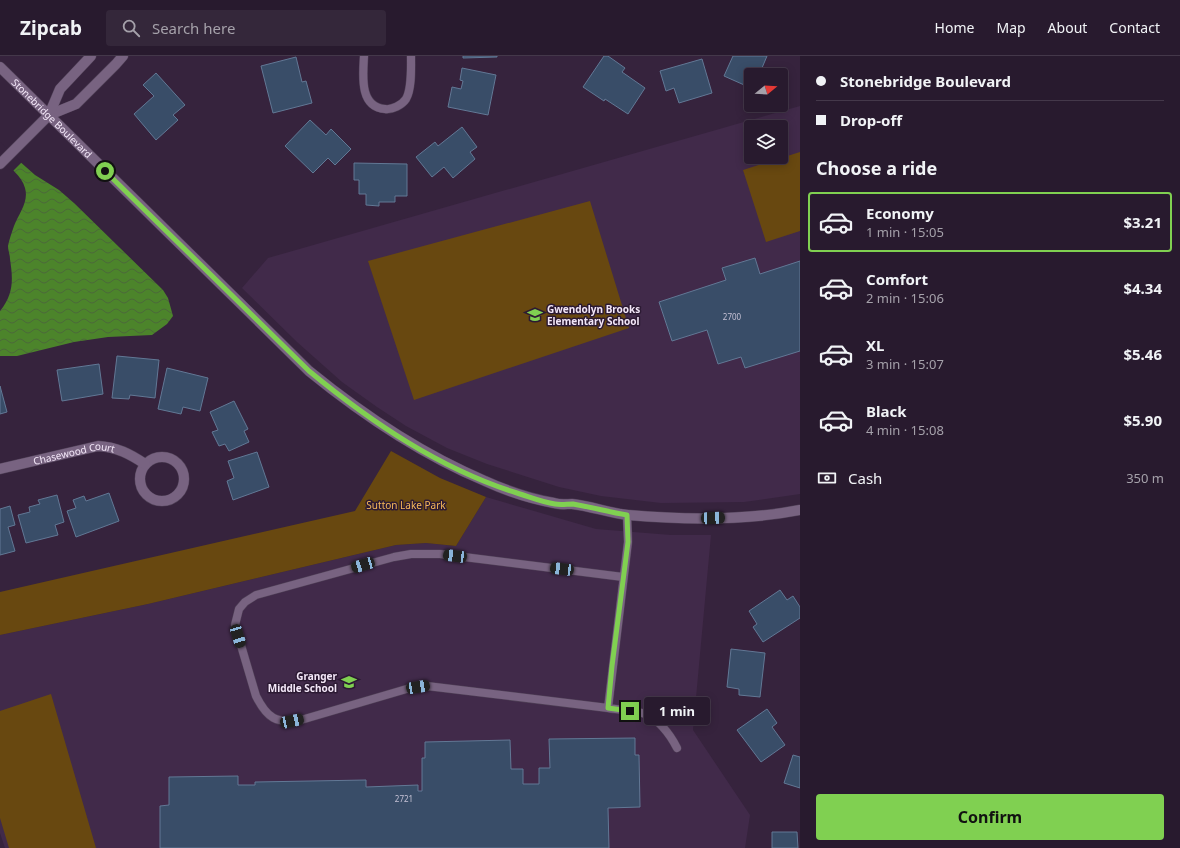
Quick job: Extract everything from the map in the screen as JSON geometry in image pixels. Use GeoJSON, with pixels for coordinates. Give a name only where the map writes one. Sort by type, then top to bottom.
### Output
{"type":"FeatureCollection","features":[{"type":"Feature","properties":{"kind":"street"},"geometry":{"type":"LineString","coordinates":[[49,115],[60,89],[91,56]]}},
{"type":"Feature","properties":{"kind":"street"},"geometry":{"type":"LineString","coordinates":[[0,164],[49,115],[76,104],[123,56]]}},
{"type":"Feature","properties":{"kind":"street","name":"Stonebridge Boulevard"},"geometry":{"type":"LineString","coordinates":[[0,67],[298,360],[339,395],[368,416],[430,455],[485,482],[509,490],[556,504],[572,504],[627,515],[681,518],[749,517],[800,510]]}},
{"type":"Feature","properties":{"kind":"street","name":"Chasewood Court"},"geometry":{"type":"LineString","coordinates":[[0,469],[98,446],[119,449],[131,454],[145,464]]}},
{"type":"Feature","properties":{"kind":"street"},"geometry":{"type":"LineString","coordinates":[[158,457],[165,457],[174,460],[180,465],[184,472],[185,480],[183,488],[174,499],[166,502],[159,502],[152,500],[146,495],[140,483],[142,470],[145,464],[158,457]]}},
{"type":"Feature","properties":{"kind":"lane"},"geometry":{"type":"LineString","coordinates":[[364,56],[363,80],[365,92],[370,103],[378,109],[390,110],[406,98],[410,86],[411,56]]}},
{"type":"Feature","properties":{"kind":"lane"},"geometry":{"type":"LineString","coordinates":[[608,708],[628,542],[627,515]]}},
{"type":"Feature","properties":{"kind":"lane"},"geometry":{"type":"LineString","coordinates":[[623,577],[440,554],[411,554],[378,561],[256,595],[245,602],[239,609],[235,625],[256,696],[268,715],[282,722],[304,719],[410,688],[427,686],[643,713],[662,726],[671,736],[677,748]]}},
{"type":"Feature","properties":{"kind":"shaded area","name":"Gwendolyn Brooks Elementary School"},"geometry":{"type":"Polygon","coordinates":[[[800,106],[800,494],[744,502],[661,503],[601,496],[559,487],[487,464],[447,448],[406,426],[342,382],[297,342],[242,288],[268,258],[744,122],[744,164],[788,164],[788,120],[751,120],[779,112],[788,112],[788,109],[800,106]]]}},
{"type":"Feature","properties":{"kind":"shaded area","name":"Granger Middle School"},"geometry":{"type":"Polygon","coordinates":[[[486,497],[596,529],[671,535],[711,535],[693,730],[750,815],[745,848],[5,848],[0,833],[0,635],[148,604],[396,545],[426,543],[456,546],[486,497]]]}},
{"type":"Feature","properties":{"kind":"green space"},"geometry":{"type":"Polygon","coordinates":[[[800,152],[800,231],[766,242],[743,170],[762,164],[788,164],[788,156],[800,152]]]}},
{"type":"Feature","properties":{"kind":"green space"},"geometry":{"type":"Polygon","coordinates":[[[590,201],[629,328],[414,400],[368,261],[590,201]]]}},
{"type":"Feature","properties":{"kind":"green space","name":"Sutton Lake Park"},"geometry":{"type":"Polygon","coordinates":[[[391,451],[440,478],[486,497],[456,546],[426,543],[396,545],[148,604],[0,635],[0,592],[355,511],[391,451]]]}},
{"type":"Feature","properties":{"kind":"green space"},"geometry":{"type":"Polygon","coordinates":[[[51,694],[96,848],[9,848],[0,818],[0,711],[51,694]]]}},
{"type":"Feature","properties":{"kind":"water"},"geometry":{"type":"Polygon","coordinates":[[[0,144],[35,175],[59,190],[74,203],[163,290],[168,298],[173,316],[167,324],[152,335],[108,337],[74,342],[17,356],[0,356],[0,311],[8,299],[12,280],[8,246],[14,226],[25,203],[26,193],[21,179],[0,157],[0,144]]]}},
{"type":"Feature","properties":{"kind":"pier"},"geometry":{"type":"Polygon","coordinates":[[[0,142],[22,162],[12,172],[0,160],[0,142]]]}},
{"type":"Feature","properties":{"kind":"building"},"geometry":{"type":"Polygon","coordinates":[[[463,56],[497,56],[497,57],[463,58],[463,56]]]}},
{"type":"Feature","properties":{"kind":"building"},"geometry":{"type":"Polygon","coordinates":[[[604,56],[608,56],[625,68],[622,72],[645,88],[628,114],[605,99],[604,101],[583,87],[604,56]]]}},
{"type":"Feature","properties":{"kind":"building"},"geometry":{"type":"Polygon","coordinates":[[[733,56],[767,56],[762,68],[744,68],[744,85],[724,76],[733,56]]]}},
{"type":"Feature","properties":{"kind":"building"},"geometry":{"type":"Polygon","coordinates":[[[296,57],[302,82],[306,81],[312,103],[273,113],[261,66],[296,57]]]}},
{"type":"Feature","properties":{"kind":"building"},"geometry":{"type":"Polygon","coordinates":[[[702,59],[712,93],[679,103],[674,88],[666,91],[660,71],[702,59]]]}},
{"type":"Feature","properties":{"kind":"building"},"geometry":{"type":"Polygon","coordinates":[[[462,68],[496,75],[488,115],[448,107],[452,87],[461,89],[463,81],[460,80],[462,68]]]}},
{"type":"Feature","properties":{"kind":"building"},"geometry":{"type":"Polygon","coordinates":[[[156,73],[185,105],[173,115],[178,120],[156,140],[134,114],[154,96],[143,85],[156,73]]]}},
{"type":"Feature","properties":{"kind":"building"},"geometry":{"type":"Polygon","coordinates":[[[310,120],[326,135],[331,129],[351,149],[335,165],[328,158],[313,173],[285,146],[310,120]]]}},
{"type":"Feature","properties":{"kind":"building"},"geometry":{"type":"Polygon","coordinates":[[[462,127],[477,147],[470,152],[475,159],[453,178],[444,167],[432,177],[416,157],[435,142],[438,146],[462,127]]]}},
{"type":"Feature","properties":{"kind":"building"},"geometry":{"type":"Polygon","coordinates":[[[354,163],[407,164],[407,196],[395,196],[395,202],[379,202],[379,206],[366,205],[366,194],[359,194],[359,180],[354,180],[354,163]]]}},
{"type":"Feature","properties":{"kind":"building"},"geometry":{"type":"Polygon","coordinates":[[[755,258],[760,274],[800,261],[800,351],[745,368],[741,357],[718,364],[707,330],[672,341],[659,302],[726,280],[722,268],[755,258]]]}},
{"type":"Feature","properties":{"kind":"building"},"geometry":{"type":"Polygon","coordinates":[[[117,356],[159,360],[155,398],[130,395],[129,399],[112,398],[117,356]]]}},
{"type":"Feature","properties":{"kind":"building"},"geometry":{"type":"Polygon","coordinates":[[[99,364],[103,394],[62,401],[57,370],[99,364]]]}},
{"type":"Feature","properties":{"kind":"building"},"geometry":{"type":"Polygon","coordinates":[[[167,368],[208,378],[200,411],[183,407],[181,414],[158,409],[167,368]]]}},
{"type":"Feature","properties":{"kind":"building"},"geometry":{"type":"Polygon","coordinates":[[[0,386],[7,412],[0,414],[0,386]]]}},
{"type":"Feature","properties":{"kind":"building"},"geometry":{"type":"Polygon","coordinates":[[[234,401],[248,429],[244,431],[249,442],[229,451],[225,444],[219,446],[212,432],[218,430],[210,412],[234,401]]]}},
{"type":"Feature","properties":{"kind":"building"},"geometry":{"type":"Polygon","coordinates":[[[257,452],[269,487],[233,500],[227,481],[234,478],[228,461],[257,452]]]}},
{"type":"Feature","properties":{"kind":"building"},"geometry":{"type":"Polygon","coordinates":[[[109,493],[119,521],[76,537],[67,511],[76,508],[73,500],[84,496],[86,501],[109,493]]]}},
{"type":"Feature","properties":{"kind":"building"},"geometry":{"type":"Polygon","coordinates":[[[57,495],[64,522],[55,525],[58,535],[26,543],[18,515],[30,512],[29,507],[40,504],[38,500],[57,495]]]}},
{"type":"Feature","properties":{"kind":"building"},"geometry":{"type":"Polygon","coordinates":[[[10,506],[15,525],[8,527],[15,551],[0,555],[0,509],[10,506]]]}},
{"type":"Feature","properties":{"kind":"building"},"geometry":{"type":"Polygon","coordinates":[[[780,590],[787,600],[793,596],[800,607],[800,618],[763,642],[753,627],[757,624],[749,611],[780,590]]]}},
{"type":"Feature","properties":{"kind":"building"},"geometry":{"type":"Polygon","coordinates":[[[731,649],[765,653],[760,697],[739,695],[739,689],[727,687],[731,649]]]}},
{"type":"Feature","properties":{"kind":"building"},"geometry":{"type":"Polygon","coordinates":[[[767,709],[777,723],[772,727],[785,745],[761,762],[737,730],[767,709]]]}},
{"type":"Feature","properties":{"kind":"building"},"geometry":{"type":"Polygon","coordinates":[[[635,738],[635,755],[639,755],[640,807],[608,808],[609,848],[160,848],[160,806],[169,805],[169,777],[238,776],[238,785],[255,785],[255,782],[366,780],[366,787],[418,785],[418,791],[422,791],[422,758],[425,758],[425,742],[510,740],[511,769],[523,769],[523,784],[539,784],[539,768],[550,768],[549,739],[635,738]]]}},
{"type":"Feature","properties":{"kind":"building"},"geometry":{"type":"Polygon","coordinates":[[[793,755],[800,757],[800,788],[784,783],[793,755]]]}},
{"type":"Feature","properties":{"kind":"building"},"geometry":{"type":"Polygon","coordinates":[[[772,832],[797,832],[798,848],[772,848],[772,832]]]}},
{"type":"Feature","properties":{"kind":"place","name":"Gwendolyn Brooks Elementary School"},"geometry":{"type":"Point","coordinates":[535,315]}},
{"type":"Feature","properties":{"kind":"place","name":"Granger Middle School"},"geometry":{"type":"Point","coordinates":[349,682]}},
{"type":"Feature","properties":{"kind":"route"},"geometry":{"type":"LineString","coordinates":[[105,171],[309,371],[386,429],[430,455],[485,482],[556,504],[572,504],[627,515],[628,542],[608,708],[630,711]]}}]}
